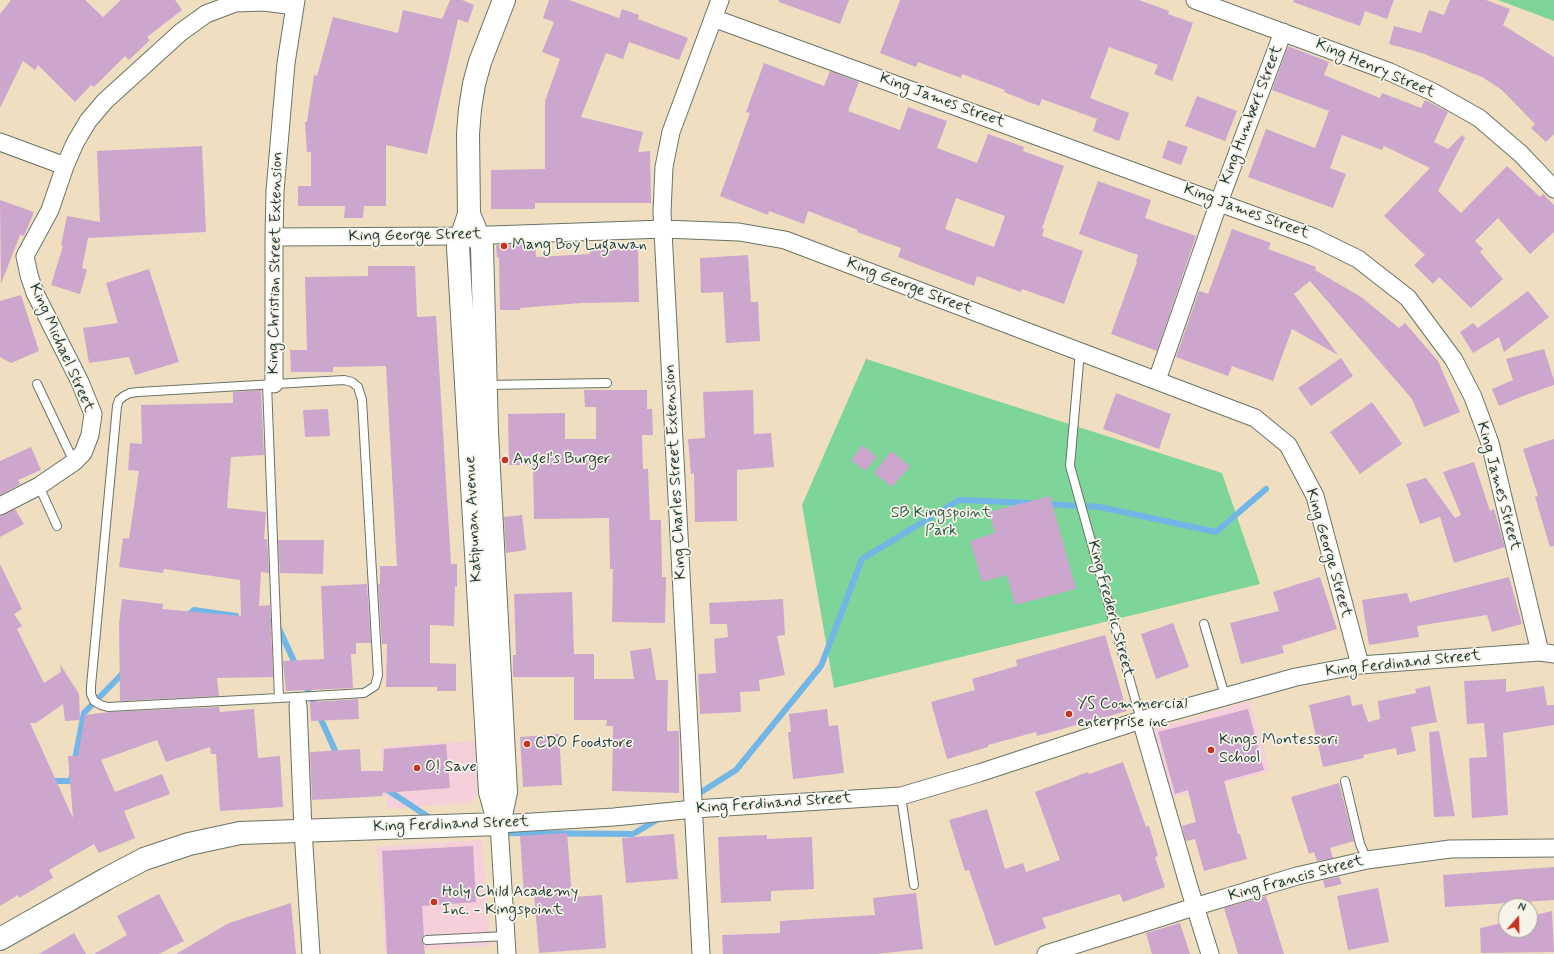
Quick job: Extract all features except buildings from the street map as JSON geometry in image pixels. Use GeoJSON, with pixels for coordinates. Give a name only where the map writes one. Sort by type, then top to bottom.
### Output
{"type":"FeatureCollection","features":[{"type":"Feature","properties":{"kind":"main road","name":"Katipunan Avenue"},"geometry":{"type":"LineString","coordinates":[[499,824],[506,792],[486,385],[482,246],[470,235],[467,158],[470,108],[480,62],[504,0]]}},
{"type":"Feature","properties":{"kind":"main road","name":"Katipunan Avenue"},"geometry":{"type":"LineString","coordinates":[[470,235],[458,247],[490,792],[499,824]]}},
{"type":"Feature","properties":{"kind":"main road","name":"King Ferdinand Street"},"geometry":{"type":"LineString","coordinates":[[0,939],[144,859],[189,844],[240,833],[499,824]]}},
{"type":"Feature","properties":{"kind":"street","name":"King Charles Street Extension"},"geometry":{"type":"LineString","coordinates":[[700,954],[694,809],[662,212],[664,167],[671,132],[720,0]]}},
{"type":"Feature","properties":{"kind":"street","name":"King Henry Street"},"geometry":{"type":"LineString","coordinates":[[1195,0],[1390,72],[1433,92],[1478,118],[1521,154],[1554,189]]}},
{"type":"Feature","properties":{"kind":"street","name":"King Michael Street"},"geometry":{"type":"LineString","coordinates":[[0,506],[39,486],[74,462],[82,453],[90,435],[93,414],[80,382],[35,292],[25,256],[50,210],[65,166],[75,143],[88,121],[105,100],[181,32],[206,14],[235,3],[295,3]]}},
{"type":"Feature","properties":{"kind":"street","name":"King Christian Street Extension"},"geometry":{"type":"LineString","coordinates":[[270,384],[275,191],[286,63],[295,3]]}},
{"type":"Feature","properties":{"kind":"street","name":"King James Street"},"geometry":{"type":"LineString","coordinates":[[713,18],[1313,237],[1358,259],[1408,298],[1454,360],[1473,397],[1490,443],[1547,653]]}},
{"type":"Feature","properties":{"kind":"street","name":"King Humbert Street"},"geometry":{"type":"LineString","coordinates":[[1157,380],[1219,202],[1283,32]]}},
{"type":"Feature","properties":{"kind":"street"},"geometry":{"type":"LineString","coordinates":[[0,142],[65,166]]}},
{"type":"Feature","properties":{"kind":"street","name":"King George Street"},"geometry":{"type":"LineString","coordinates":[[274,237],[470,235],[664,229],[739,232],[784,240],[1254,418],[1288,446],[1315,496],[1360,665]]}},
{"type":"Feature","properties":{"kind":"street","name":"King Ferdinand Street"},"geometry":{"type":"LineString","coordinates":[[499,824],[614,817],[694,809],[901,796],[979,774],[1141,720],[1296,677],[1360,665],[1547,653]]}},
{"type":"Feature","properties":{"kind":"street"},"geometry":{"type":"LineString","coordinates":[[298,701],[303,830],[311,954]]}},
{"type":"Feature","properties":{"kind":"street","name":"King Frederic Street"},"geometry":{"type":"LineString","coordinates":[[1141,720],[1194,906],[1210,954]]}},
{"type":"Feature","properties":{"kind":"street","name":"Katipunan Avenue"},"geometry":{"type":"LineString","coordinates":[[499,824],[507,954]]}},
{"type":"Feature","properties":{"kind":"street","name":"King Francis Street"},"geometry":{"type":"LineString","coordinates":[[1046,954],[1194,906],[1297,876],[1367,860],[1450,849],[1554,848]]}},
{"type":"Feature","properties":{"kind":"lane","name":"King Frederic Street"},"geometry":{"type":"LineString","coordinates":[[1080,351],[1070,466],[1141,720]]}},
{"type":"Feature","properties":{"kind":"lane"},"geometry":{"type":"LineString","coordinates":[[344,380],[352,382],[358,387],[362,400],[377,681],[375,686],[364,693],[298,701],[278,698],[108,706],[101,705],[94,701],[91,694],[91,686],[117,406],[120,400],[130,392],[270,384],[344,380]]}},
{"type":"Feature","properties":{"kind":"lane"},"geometry":{"type":"LineString","coordinates":[[486,385],[607,382]]}},
{"type":"Feature","properties":{"kind":"lane"},"geometry":{"type":"LineString","coordinates":[[37,384],[74,462]]}},
{"type":"Feature","properties":{"kind":"lane"},"geometry":{"type":"LineString","coordinates":[[270,384],[278,698]]}},
{"type":"Feature","properties":{"kind":"lane"},"geometry":{"type":"LineString","coordinates":[[39,486],[56,526]]}},
{"type":"Feature","properties":{"kind":"lane"},"geometry":{"type":"LineString","coordinates":[[1204,624],[1224,696]]}},
{"type":"Feature","properties":{"kind":"lane"},"geometry":{"type":"LineString","coordinates":[[1345,781],[1360,844],[1367,860]]}},
{"type":"Feature","properties":{"kind":"lane"},"geometry":{"type":"LineString","coordinates":[[901,796],[914,885]]}},
{"type":"Feature","properties":{"kind":"lane"},"geometry":{"type":"LineString","coordinates":[[427,940],[506,936]]}},
{"type":"Feature","properties":{"kind":"shaded area","name":"Kings Montessori School"},"geometry":{"type":"Polygon","coordinates":[[[1250,701],[1270,771],[1172,798],[1153,729],[1250,701]]]}},
{"type":"Feature","properties":{"kind":"shaded area"},"geometry":{"type":"Polygon","coordinates":[[[474,741],[477,780],[474,799],[468,803],[387,809],[381,747],[474,741]]]}},
{"type":"Feature","properties":{"kind":"shaded area","name":"Holy Child Academy Inc. - Kingspoint"},"geometry":{"type":"Polygon","coordinates":[[[482,840],[491,946],[384,951],[383,911],[376,847],[482,840]]]}},
{"type":"Feature","properties":{"kind":"green space"},"geometry":{"type":"Polygon","coordinates":[[[1498,0],[1554,0],[1554,21],[1498,0]]]}},
{"type":"Feature","properties":{"kind":"green space","name":"SB Kingspoint Park"},"geometry":{"type":"Polygon","coordinates":[[[866,359],[1222,473],[1260,584],[834,688],[802,505],[866,359]]]}},
{"type":"Feature","properties":{"kind":"waterway"},"geometry":{"type":"LineString","coordinates":[[1044,504],[1100,507],[1216,532],[1266,489]]}},
{"type":"Feature","properties":{"kind":"waterway"},"geometry":{"type":"LineString","coordinates":[[695,796],[736,770],[821,666],[862,559],[959,500],[1031,503]]}},
{"type":"Feature","properties":{"kind":"waterway"},"geometry":{"type":"LineString","coordinates":[[186,617],[194,610],[236,616]]}},
{"type":"Feature","properties":{"kind":"waterway"},"geometry":{"type":"LineString","coordinates":[[263,620],[276,622],[297,668]]}},
{"type":"Feature","properties":{"kind":"waterway"},"geometry":{"type":"LineString","coordinates":[[74,764],[84,713],[125,671]]}},
{"type":"Feature","properties":{"kind":"waterway"},"geometry":{"type":"LineString","coordinates":[[305,684],[338,757]]}},
{"type":"Feature","properties":{"kind":"waterway"},"geometry":{"type":"LineString","coordinates":[[49,781],[71,781],[72,775]]}},
{"type":"Feature","properties":{"kind":"waterway"},"geometry":{"type":"LineString","coordinates":[[386,789],[433,820]]}},
{"type":"Feature","properties":{"kind":"waterway"},"geometry":{"type":"LineString","coordinates":[[500,833],[633,834],[660,818]]}},
{"type":"Feature","properties":{"kind":"place","name":"Mang Boy Lugawan"},"geometry":{"type":"Point","coordinates":[504,246]}},
{"type":"Feature","properties":{"kind":"place","name":"Angel's Burger"},"geometry":{"type":"Point","coordinates":[505,460]}},
{"type":"Feature","properties":{"kind":"place","name":"YS Commercial enterprise inc"},"geometry":{"type":"Point","coordinates":[1069,714]}},
{"type":"Feature","properties":{"kind":"place","name":"CDO Foodstore"},"geometry":{"type":"Point","coordinates":[527,744]}},
{"type":"Feature","properties":{"kind":"place","name":"Kings Montessori School"},"geometry":{"type":"Point","coordinates":[1211,750]}},
{"type":"Feature","properties":{"kind":"place","name":"O! Save"},"geometry":{"type":"Point","coordinates":[417,768]}},
{"type":"Feature","properties":{"kind":"place","name":"Holy Child Academy Inc. - Kingspoint"},"geometry":{"type":"Point","coordinates":[434,902]}}]}
